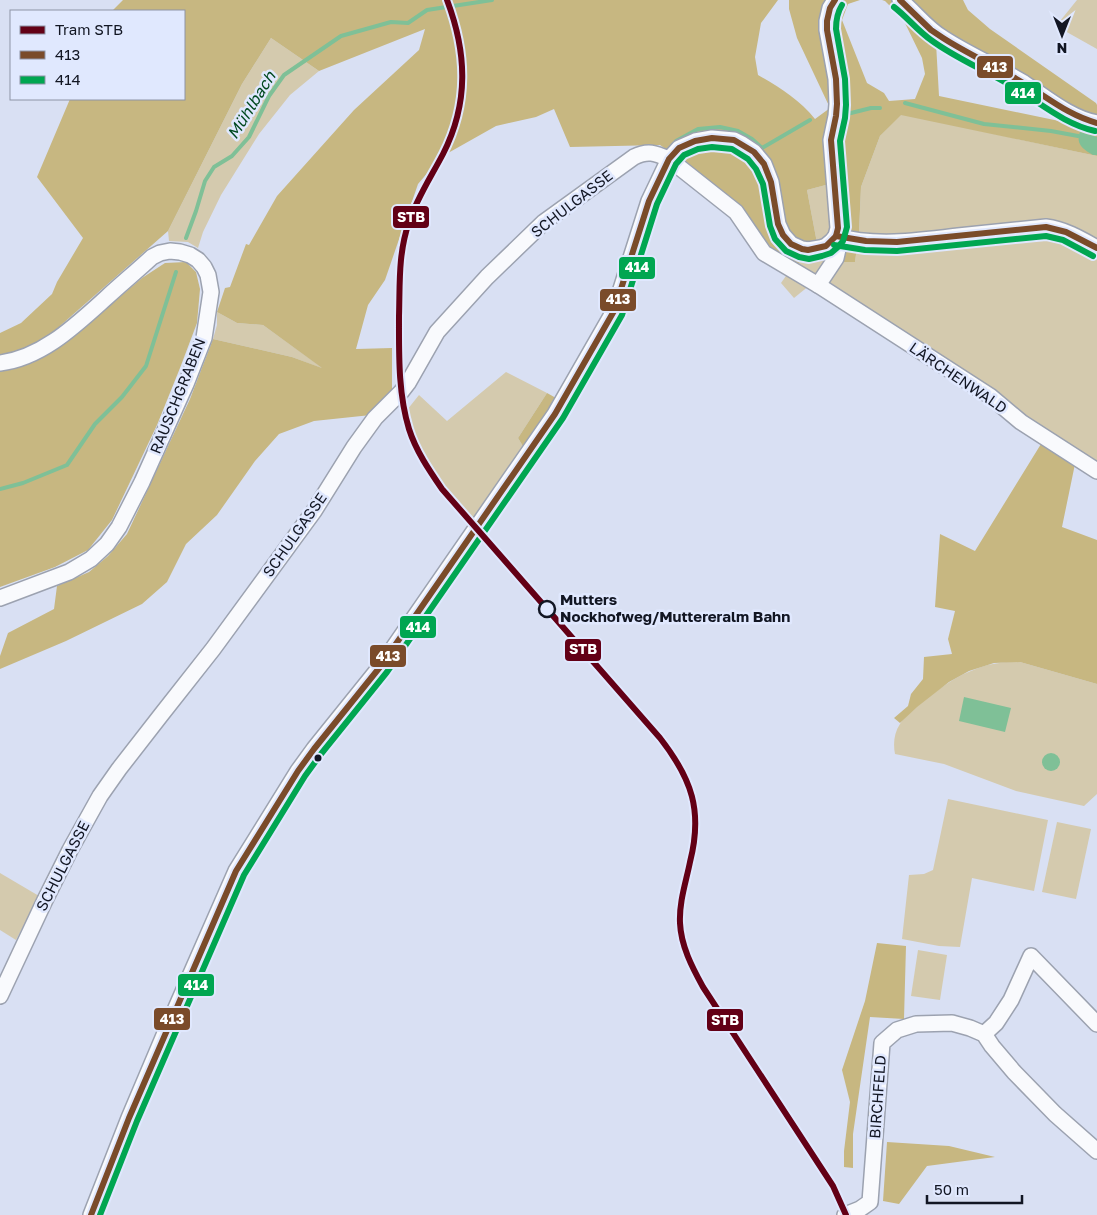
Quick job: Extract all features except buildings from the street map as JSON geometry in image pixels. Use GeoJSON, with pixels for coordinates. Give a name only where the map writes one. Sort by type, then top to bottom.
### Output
{"type":"FeatureCollection","features":[{"type":"Feature","properties":{"kind":"street"},"geometry":{"type":"LineString","coordinates":[[91,1215],[129,1118],[236,871],[298,771],[380,667],[555,414],[614,311],[649,201],[669,159],[679,148],[704,139],[726,139],[742,144],[759,157],[766,169],[771,182],[778,224],[783,235],[791,244],[802,249],[814,250],[826,246],[836,236],[838,228],[832,140],[838,104],[836,79],[827,30],[830,8],[835,0]]}},
{"type":"Feature","properties":{"kind":"street"},"geometry":{"type":"LineString","coordinates":[[900,0],[929,28],[943,38],[1022,82],[1069,113],[1097,124]]}},
{"type":"Feature","properties":{"kind":"street","name":"SCHULGASSE"},"geometry":{"type":"LineString","coordinates":[[0,996],[62,866],[102,794],[160,715],[216,646],[314,511],[354,447],[375,418],[408,383],[437,332],[487,277],[550,217],[634,157],[650,152],[669,159]]}},
{"type":"Feature","properties":{"kind":"street","name":"LÄRCHENWALD"},"geometry":{"type":"LineString","coordinates":[[669,159],[736,212],[764,253],[818,285],[990,396],[1021,422],[1097,471]]}},
{"type":"Feature","properties":{"kind":"street"},"geometry":{"type":"LineString","coordinates":[[836,236],[856,241],[902,242],[1046,226],[1062,230],[1097,248]]}},
{"type":"Feature","properties":{"kind":"street"},"geometry":{"type":"LineString","coordinates":[[818,285],[836,258],[839,245],[836,236]]}},
{"type":"Feature","properties":{"kind":"street","name":"RAUSCHGRABEN"},"geometry":{"type":"LineString","coordinates":[[0,363],[34,353],[55,340],[86,316],[152,257],[160,253],[170,251],[185,254],[198,260],[208,275],[210,292],[204,338],[146,474],[119,527],[107,544],[91,559],[70,572],[0,598]]}},
{"type":"Feature","properties":{"kind":"street"},"geometry":{"type":"LineString","coordinates":[[1097,1024],[1031,956],[1011,1000],[996,1023],[984,1034],[1014,1072],[1097,1151]]}},
{"type":"Feature","properties":{"kind":"street","name":"BIRCHFELD"},"geometry":{"type":"LineString","coordinates":[[845,1215],[860,1209],[870,1202],[882,1042],[897,1030],[916,1024],[952,1023],[984,1034]]}},
{"type":"Feature","properties":{"kind":"shaded area"},"geometry":{"type":"Polygon","coordinates":[[[123,0],[778,0],[761,23],[755,57],[758,75],[796,100],[815,119],[830,108],[797,38],[789,9],[789,0],[860,0],[848,4],[842,20],[867,83],[884,93],[889,101],[915,99],[925,74],[922,58],[903,19],[882,0],[963,0],[968,10],[990,29],[1097,105],[1097,156],[901,115],[880,136],[861,187],[859,232],[855,262],[840,262],[837,182],[807,190],[817,243],[796,266],[772,249],[742,210],[660,145],[570,147],[554,109],[536,117],[496,126],[441,157],[418,184],[385,280],[368,305],[356,349],[392,348],[392,393],[371,415],[314,421],[279,434],[255,461],[217,515],[186,544],[167,582],[142,604],[66,641],[0,669],[0,656],[8,633],[54,609],[57,586],[89,572],[108,556],[127,534],[190,399],[213,339],[292,357],[322,368],[263,325],[237,323],[217,312],[225,288],[230,287],[246,244],[249,245],[277,196],[354,110],[419,50],[425,29],[319,71],[271,38],[242,84],[168,231],[52,333],[28,348],[0,355],[0,333],[21,323],[52,294],[83,238],[37,177],[70,100],[185,100],[185,10],[113,10],[123,0]],[[936,43],[939,96],[1064,122],[1067,119],[1024,90],[936,43]]]}},
{"type":"Feature","properties":{"kind":"shaded area"},"geometry":{"type":"Polygon","coordinates":[[[1077,0],[1097,0],[1097,49],[1056,26],[1077,0]]]}},
{"type":"Feature","properties":{"kind":"shaded area"},"geometry":{"type":"Polygon","coordinates":[[[271,38],[319,71],[290,95],[259,134],[221,195],[203,232],[198,248],[188,242],[169,241],[168,231],[242,84],[271,38]]]}},
{"type":"Feature","properties":{"kind":"shaded area"},"geometry":{"type":"Polygon","coordinates":[[[901,114],[1097,156],[1097,466],[796,266],[817,243],[807,190],[837,182],[855,262],[859,232],[861,187],[880,136],[901,114]]]}},
{"type":"Feature","properties":{"kind":"shaded area"},"geometry":{"type":"Polygon","coordinates":[[[1080,132],[1097,137],[1097,155],[1093,155],[1081,146],[1079,140],[1080,132]]]}},
{"type":"Feature","properties":{"kind":"shaded area"},"geometry":{"type":"Polygon","coordinates":[[[186,262],[196,272],[200,289],[197,323],[157,425],[112,520],[88,550],[55,567],[0,587],[0,370],[40,359],[83,328],[142,278],[165,263],[186,262]]]}},
{"type":"Feature","properties":{"kind":"shaded area"},"geometry":{"type":"Polygon","coordinates":[[[788,273],[810,285],[794,298],[781,283],[788,273]]]}},
{"type":"Feature","properties":{"kind":"shaded area"},"geometry":{"type":"Polygon","coordinates":[[[217,312],[237,323],[263,325],[324,369],[292,357],[213,339],[217,325],[217,312]]]}},
{"type":"Feature","properties":{"kind":"shaded area"},"geometry":{"type":"Polygon","coordinates":[[[506,372],[547,393],[518,438],[524,448],[474,519],[450,493],[429,464],[416,440],[407,410],[419,395],[447,421],[506,372]]]}},
{"type":"Feature","properties":{"kind":"shaded area"},"geometry":{"type":"Polygon","coordinates":[[[547,393],[556,398],[524,448],[518,438],[547,393]]]}},
{"type":"Feature","properties":{"kind":"shaded area"},"geometry":{"type":"Polygon","coordinates":[[[1041,444],[1075,464],[1062,527],[1097,540],[1097,684],[1020,662],[994,663],[969,671],[949,682],[900,723],[894,718],[908,706],[911,694],[923,679],[924,657],[952,654],[948,639],[955,611],[935,607],[940,534],[975,551],[1041,444]]]}},
{"type":"Feature","properties":{"kind":"shaded area"},"geometry":{"type":"Polygon","coordinates":[[[1020,662],[1097,684],[1097,794],[1084,806],[1016,791],[944,764],[895,754],[894,739],[900,724],[905,717],[932,694],[963,674],[979,668],[1000,663],[1020,662]]]}},
{"type":"Feature","properties":{"kind":"shaded area"},"geometry":{"type":"Polygon","coordinates":[[[964,697],[1011,708],[1005,732],[959,721],[964,697]]]}},
{"type":"Feature","properties":{"kind":"shaded area"},"geometry":{"type":"Polygon","coordinates":[[[1051,753],[1057,756],[1060,762],[1057,768],[1051,771],[1045,768],[1042,762],[1045,756],[1051,753]]]}},
{"type":"Feature","properties":{"kind":"shaded area"},"geometry":{"type":"Polygon","coordinates":[[[948,799],[1048,820],[1034,891],[972,878],[960,947],[939,946],[902,939],[909,875],[924,874],[933,870],[948,799]]]}},
{"type":"Feature","properties":{"kind":"shaded area"},"geometry":{"type":"Polygon","coordinates":[[[1057,822],[1091,829],[1076,899],[1042,892],[1057,822]]]}},
{"type":"Feature","properties":{"kind":"shaded area"},"geometry":{"type":"Polygon","coordinates":[[[0,873],[39,896],[16,940],[0,930],[0,873]]]}},
{"type":"Feature","properties":{"kind":"shaded area"},"geometry":{"type":"Polygon","coordinates":[[[877,943],[906,946],[904,1019],[870,1017],[853,1134],[853,1168],[844,1167],[850,1102],[842,1070],[865,1001],[877,943]]]}},
{"type":"Feature","properties":{"kind":"shaded area"},"geometry":{"type":"Polygon","coordinates":[[[918,950],[947,955],[940,1000],[911,996],[918,950]]]}},
{"type":"Feature","properties":{"kind":"shaded area"},"geometry":{"type":"Polygon","coordinates":[[[887,1142],[949,1146],[995,1157],[927,1166],[899,1204],[883,1201],[887,1142]]]}},
{"type":"Feature","properties":{"kind":"waterway","name":"Mühlbach"},"geometry":{"type":"LineString","coordinates":[[186,238],[205,181],[214,167],[232,156],[249,137],[269,96],[284,75],[341,36],[391,22],[408,23],[427,10],[492,0]]}},
{"type":"Feature","properties":{"kind":"waterway"},"geometry":{"type":"LineString","coordinates":[[905,103],[984,124],[1051,131],[1078,136]]}},
{"type":"Feature","properties":{"kind":"waterway"},"geometry":{"type":"LineString","coordinates":[[847,114],[871,108],[880,108]]}},
{"type":"Feature","properties":{"kind":"waterway"},"geometry":{"type":"LineString","coordinates":[[676,141],[698,129],[720,127],[738,131],[752,139],[762,148],[810,120]]}},
{"type":"Feature","properties":{"kind":"waterway","name":"Mühlbach"},"geometry":{"type":"LineString","coordinates":[[0,489],[23,483],[67,465],[95,424],[122,397],[146,366],[176,272]]}},
{"type":"Feature","properties":{"kind":"tram line","name":"STB"},"geometry":{"type":"LineString","coordinates":[[447,0],[454,20],[461,59],[461,97],[457,116],[443,154],[412,213],[405,234],[401,257],[400,373],[405,415],[409,429],[419,453],[442,489],[660,738],[680,768],[692,796],[695,811],[694,844],[683,892],[680,915],[682,940],[703,987],[833,1186],[846,1215]]}},
{"type":"Feature","properties":{"kind":"transit line","name":"413"},"geometry":{"type":"LineString","coordinates":[[91,1215],[129,1118],[236,871],[298,771],[380,667],[555,414],[614,311],[649,201],[669,159],[679,148],[695,141],[712,138],[734,140],[754,152],[764,164],[771,182],[778,224],[783,235],[791,244],[808,250],[826,246],[836,236],[838,228],[831,140],[837,104],[836,79],[827,30],[830,8],[835,0]]}},
{"type":"Feature","properties":{"kind":"transit line","name":"413"},"geometry":{"type":"LineString","coordinates":[[900,0],[931,30],[943,38],[1020,81],[1066,110],[1097,123]]}},
{"type":"Feature","properties":{"kind":"transit line","name":"414"},"geometry":{"type":"LineString","coordinates":[[100,1215],[137,1121],[244,875],[305,776],[387,672],[563,418],[622,315],[657,204],[676,164],[684,155],[698,149],[712,147],[732,149],[748,159],[756,169],[763,184],[770,226],[775,239],[786,251],[809,259],[831,253],[843,241],[847,227],[840,141],[846,105],[845,79],[836,29],[837,17],[842,5]]}},
{"type":"Feature","properties":{"kind":"transit line","name":"414"},"geometry":{"type":"LineString","coordinates":[[894,7],[941,47],[1064,119],[1095,131]]}},
{"type":"Feature","properties":{"kind":"transit line","name":"413"},"geometry":{"type":"LineString","coordinates":[[836,236],[866,241],[897,242],[1046,227],[1066,232],[1097,248]]}},
{"type":"Feature","properties":{"kind":"transit line","name":"414"},"geometry":{"type":"LineString","coordinates":[[834,245],[865,250],[897,251],[1046,236],[1063,240],[1093,256]]}},
{"type":"Feature","properties":{"kind":"place","name":"Mutters Nockhofweg/Muttereralm Bahn"},"geometry":{"type":"Point","coordinates":[547,609]}}]}
